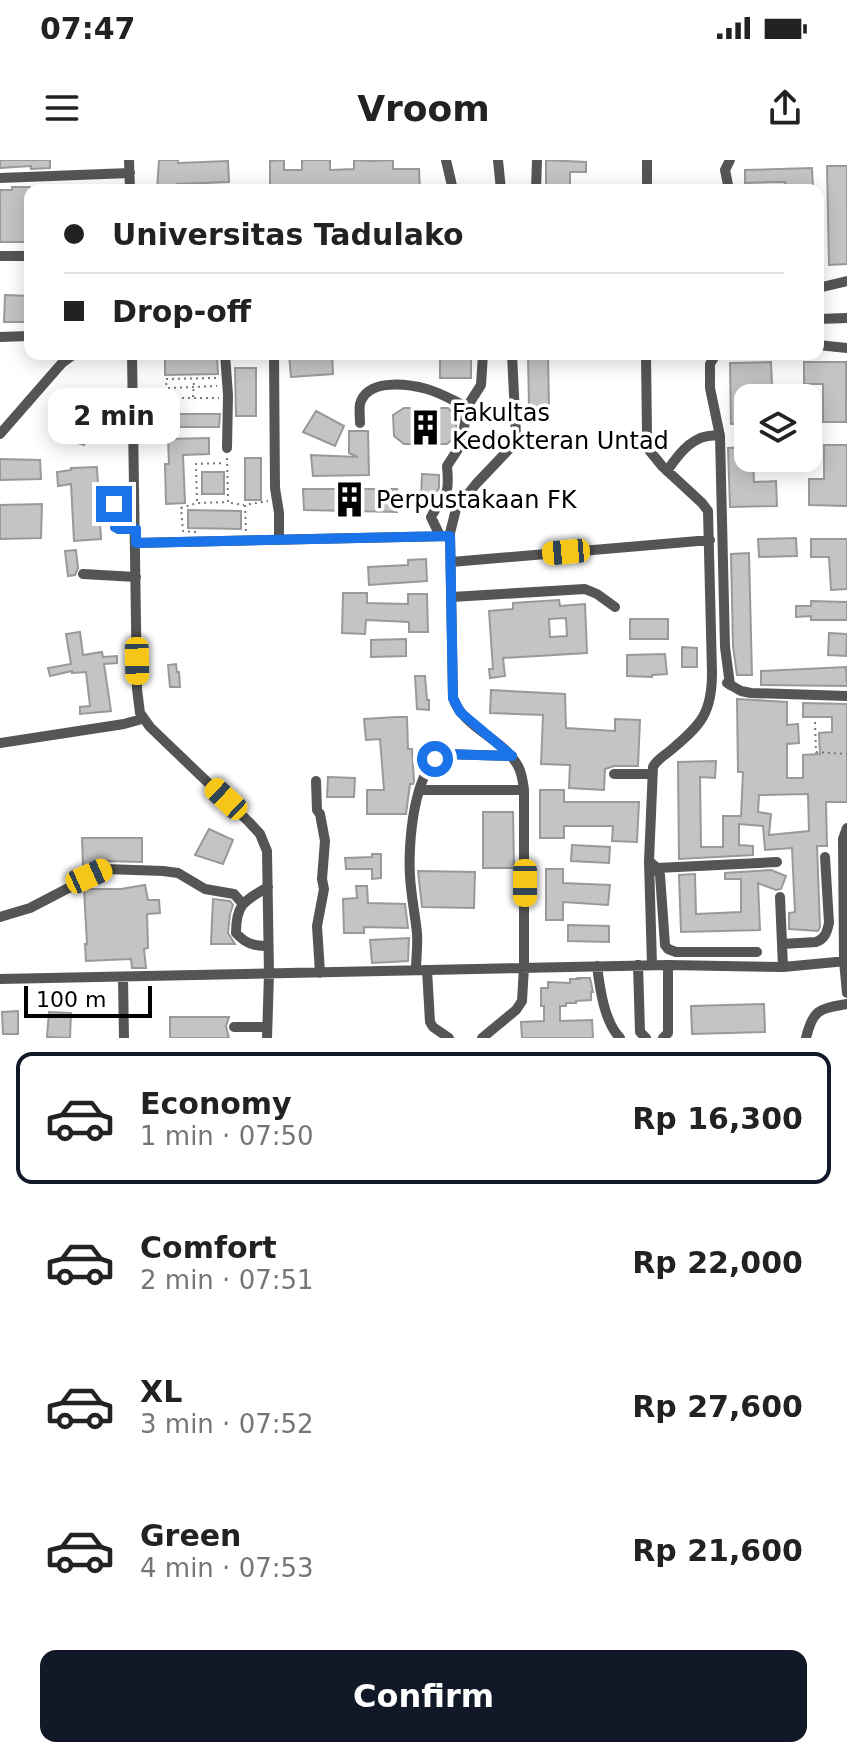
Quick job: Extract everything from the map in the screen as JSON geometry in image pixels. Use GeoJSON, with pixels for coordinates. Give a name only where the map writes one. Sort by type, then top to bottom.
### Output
{"type":"FeatureCollection","features":[{"type":"Feature","properties":{"kind":"lane"},"geometry":{"type":"LineString","coordinates":[[129,160],[130,184]]}},
{"type":"Feature","properties":{"kind":"lane"},"geometry":{"type":"LineString","coordinates":[[446,160],[452,184]]}},
{"type":"Feature","properties":{"kind":"lane"},"geometry":{"type":"LineString","coordinates":[[498,160],[500,184]]}},
{"type":"Feature","properties":{"kind":"lane"},"geometry":{"type":"LineString","coordinates":[[536,184],[537,160]]}},
{"type":"Feature","properties":{"kind":"lane"},"geometry":{"type":"LineString","coordinates":[[647,160],[647,184]]}},
{"type":"Feature","properties":{"kind":"lane"},"geometry":{"type":"LineString","coordinates":[[728,184],[725,170],[730,160]]}},
{"type":"Feature","properties":{"kind":"lane"},"geometry":{"type":"LineString","coordinates":[[0,178],[130,173]]}},
{"type":"Feature","properties":{"kind":"lane"},"geometry":{"type":"LineString","coordinates":[[0,256],[24,256]]}},
{"type":"Feature","properties":{"kind":"lane"},"geometry":{"type":"LineString","coordinates":[[824,287],[847,281]]}},
{"type":"Feature","properties":{"kind":"lane"},"geometry":{"type":"LineString","coordinates":[[824,319],[847,318]]}},
{"type":"Feature","properties":{"kind":"lane"},"geometry":{"type":"LineString","coordinates":[[0,337],[24,336]]}},
{"type":"Feature","properties":{"kind":"lane"},"geometry":{"type":"LineString","coordinates":[[824,346],[847,348]]}},
{"type":"Feature","properties":{"kind":"lane"},"geometry":{"type":"LineString","coordinates":[[0,434],[66,360]]}},
{"type":"Feature","properties":{"kind":"lane"},"geometry":{"type":"LineString","coordinates":[[132,360],[138,706],[142,719],[260,834],[267,851],[267,1033],[234,1027]]}},
{"type":"Feature","properties":{"kind":"lane"},"geometry":{"type":"LineString","coordinates":[[225,360],[227,448]]}},
{"type":"Feature","properties":{"kind":"lane"},"geometry":{"type":"LineString","coordinates":[[274,360],[275,488],[279,540]]}},
{"type":"Feature","properties":{"kind":"lane"},"geometry":{"type":"LineString","coordinates":[[482,1038],[516,1010],[522,1001],[524,790],[521,773],[512,756],[460,712],[456,705],[453,691],[451,562],[445,536],[431,517],[448,492],[447,466],[462,443],[467,407],[481,385],[483,360]]}},
{"type":"Feature","properties":{"kind":"lane"},"geometry":{"type":"LineString","coordinates":[[445,536],[456,509],[515,443],[512,360]]}},
{"type":"Feature","properties":{"kind":"lane"},"geometry":{"type":"LineString","coordinates":[[646,360],[649,450],[708,511],[712,673],[712,694],[703,718],[657,760],[651,774],[652,965]]}},
{"type":"Feature","properties":{"kind":"lane"},"geometry":{"type":"LineString","coordinates":[[712,360],[710,388],[720,436],[725,647],[730,685]]}},
{"type":"Feature","properties":{"kind":"lane"},"geometry":{"type":"LineString","coordinates":[[360,423],[360,403],[372,389],[386,385],[429,390],[467,407]]}},
{"type":"Feature","properties":{"kind":"lane"},"geometry":{"type":"LineString","coordinates":[[667,471],[684,447],[698,438],[720,436]]}},
{"type":"Feature","properties":{"kind":"lane"},"geometry":{"type":"LineString","coordinates":[[114,488],[115,527],[136,529]]}},
{"type":"Feature","properties":{"kind":"lane"},"geometry":{"type":"LineString","coordinates":[[136,543],[445,536]]}},
{"type":"Feature","properties":{"kind":"lane"},"geometry":{"type":"LineString","coordinates":[[451,562],[710,540]]}},
{"type":"Feature","properties":{"kind":"lane"},"geometry":{"type":"LineString","coordinates":[[83,574],[136,577]]}},
{"type":"Feature","properties":{"kind":"lane"},"geometry":{"type":"LineString","coordinates":[[452,597],[585,589],[615,607]]}},
{"type":"Feature","properties":{"kind":"lane"},"geometry":{"type":"LineString","coordinates":[[712,673],[741,691],[751,693],[847,696]]}},
{"type":"Feature","properties":{"kind":"lane"},"geometry":{"type":"LineString","coordinates":[[0,743],[142,719]]}},
{"type":"Feature","properties":{"kind":"lane"},"geometry":{"type":"LineString","coordinates":[[449,1038],[430,1022],[417,934],[410,862],[411,837],[420,790],[427,770],[439,755],[512,756]]}},
{"type":"Feature","properties":{"kind":"lane"},"geometry":{"type":"LineString","coordinates":[[614,774],[651,774]]}},
{"type":"Feature","properties":{"kind":"lane"},"geometry":{"type":"LineString","coordinates":[[316,781],[317,810],[325,841],[324,889],[317,926],[320,973]]}},
{"type":"Feature","properties":{"kind":"lane"},"geometry":{"type":"LineString","coordinates":[[420,790],[524,790]]}},
{"type":"Feature","properties":{"kind":"lane"},"geometry":{"type":"LineString","coordinates":[[847,828],[843,839],[847,993]]}},
{"type":"Feature","properties":{"kind":"lane"},"geometry":{"type":"LineString","coordinates":[[782,944],[821,941],[826,933],[829,923],[825,857]]}},
{"type":"Feature","properties":{"kind":"lane"},"geometry":{"type":"LineString","coordinates":[[653,864],[777,862]]}},
{"type":"Feature","properties":{"kind":"lane"},"geometry":{"type":"LineString","coordinates":[[653,864],[661,880],[665,945],[668,949],[676,952],[757,952]]}},
{"type":"Feature","properties":{"kind":"lane"},"geometry":{"type":"LineString","coordinates":[[0,917],[30,908],[105,869],[178,873],[205,889],[234,894],[242,903]]}},
{"type":"Feature","properties":{"kind":"lane"},"geometry":{"type":"LineString","coordinates":[[268,887],[242,903],[236,920],[236,933],[254,946],[268,946]]}},
{"type":"Feature","properties":{"kind":"lane"},"geometry":{"type":"LineString","coordinates":[[780,897],[783,967]]}},
{"type":"Feature","properties":{"kind":"lane"},"geometry":{"type":"LineString","coordinates":[[0,979],[638,965],[783,967],[846,961]]}},
{"type":"Feature","properties":{"kind":"lane"},"geometry":{"type":"LineString","coordinates":[[638,965],[640,1032],[646,1038]]}},
{"type":"Feature","properties":{"kind":"lane"},"geometry":{"type":"LineString","coordinates":[[663,1038],[668,1033],[668,965]]}},
{"type":"Feature","properties":{"kind":"lane"},"geometry":{"type":"LineString","coordinates":[[597,966],[602,996],[613,1030],[620,1038]]}},
{"type":"Feature","properties":{"kind":"lane"},"geometry":{"type":"LineString","coordinates":[[123,977],[124,1038]]}},
{"type":"Feature","properties":{"kind":"lane"},"geometry":{"type":"LineString","coordinates":[[806,1038],[810,1021],[816,1013],[824,1008],[847,1004]]}},
{"type":"Feature","properties":{"kind":"path"},"geometry":{"type":"LineString","coordinates":[[193,398],[194,378]]}},
{"type":"Feature","properties":{"kind":"path"},"geometry":{"type":"LineString","coordinates":[[194,378],[227,387],[193,398],[167,398],[166,379],[194,378]]}},
{"type":"Feature","properties":{"kind":"path"},"geometry":{"type":"LineString","coordinates":[[166,388],[227,387]]}},
{"type":"Feature","properties":{"kind":"path"},"geometry":{"type":"LineString","coordinates":[[227,448],[228,502]]}},
{"type":"Feature","properties":{"kind":"path"},"geometry":{"type":"LineString","coordinates":[[197,503],[196,464],[227,463]]}},
{"type":"Feature","properties":{"kind":"path"},"geometry":{"type":"LineString","coordinates":[[198,532],[183,531],[181,508],[197,503],[245,505],[278,499]]}},
{"type":"Feature","properties":{"kind":"path"},"geometry":{"type":"LineString","coordinates":[[245,505],[246,532]]}},
{"type":"Feature","properties":{"kind":"path"},"geometry":{"type":"LineString","coordinates":[[815,722],[816,752],[847,754]]}},
{"type":"Feature","properties":{"kind":"building"},"geometry":{"type":"Polygon","coordinates":[[[0,160],[50,160],[50,168],[0,168],[0,160]]]}},
{"type":"Feature","properties":{"kind":"building"},"geometry":{"type":"Polygon","coordinates":[[[159,160],[178,160],[178,163],[228,161],[229,182],[157,184],[159,160]]]}},
{"type":"Feature","properties":{"kind":"building"},"geometry":{"type":"Polygon","coordinates":[[[284,160],[284,170],[302,170],[302,160],[330,160],[330,170],[354,169],[354,160],[393,160],[393,169],[419,169],[420,184],[270,184],[270,161],[284,160]]]}},
{"type":"Feature","properties":{"kind":"building"},"geometry":{"type":"Polygon","coordinates":[[[546,160],[586,162],[586,172],[570,172],[570,184],[546,184],[546,160]]]}},
{"type":"Feature","properties":{"kind":"building"},"geometry":{"type":"Polygon","coordinates":[[[827,166],[847,166],[847,264],[829,265],[827,166]]]}},
{"type":"Feature","properties":{"kind":"building"},"geometry":{"type":"Polygon","coordinates":[[[812,168],[813,184],[745,183],[745,170],[812,168]]]}},
{"type":"Feature","properties":{"kind":"building"},"geometry":{"type":"Polygon","coordinates":[[[12,187],[24,187],[24,242],[0,242],[0,190],[12,190],[12,187]]]}},
{"type":"Feature","properties":{"kind":"building"},"geometry":{"type":"Polygon","coordinates":[[[5,295],[24,296],[24,322],[4,322],[5,295]]]}},
{"type":"Feature","properties":{"kind":"building"},"geometry":{"type":"Polygon","coordinates":[[[165,360],[217,360],[218,374],[165,375],[165,360]]]}},
{"type":"Feature","properties":{"kind":"building"},"geometry":{"type":"Polygon","coordinates":[[[290,360],[332,360],[333,374],[291,377],[290,360]]]}},
{"type":"Feature","properties":{"kind":"building"},"geometry":{"type":"Polygon","coordinates":[[[440,360],[471,360],[471,378],[440,378],[440,360]]]}},
{"type":"Feature","properties":{"kind":"building"},"geometry":{"type":"Polygon","coordinates":[[[528,360],[548,360],[549,408],[529,409],[528,360]]]}},
{"type":"Feature","properties":{"kind":"building"},"geometry":{"type":"Polygon","coordinates":[[[771,362],[772,384],[734,384],[734,424],[731,424],[730,363],[771,362]]]}},
{"type":"Feature","properties":{"kind":"building"},"geometry":{"type":"Polygon","coordinates":[[[804,362],[846,362],[846,422],[823,422],[823,384],[804,384],[804,362]]]}},
{"type":"Feature","properties":{"kind":"building"},"geometry":{"type":"Polygon","coordinates":[[[235,368],[256,368],[256,416],[236,416],[235,368]]]}},
{"type":"Feature","properties":{"kind":"building","name":"Fakultas Kedokteran Untad"},"geometry":{"type":"Polygon","coordinates":[[[404,408],[448,408],[457,417],[455,437],[447,444],[404,444],[394,436],[393,415],[404,408]]]}},
{"type":"Feature","properties":{"kind":"building"},"geometry":{"type":"Polygon","coordinates":[[[316,411],[344,426],[335,446],[303,432],[316,411]]]}},
{"type":"Feature","properties":{"kind":"building"},"geometry":{"type":"Polygon","coordinates":[[[168,414],[220,414],[219,427],[168,427],[168,414]]]}},
{"type":"Feature","properties":{"kind":"building"},"geometry":{"type":"Polygon","coordinates":[[[68,416],[91,422],[84,445],[62,438],[68,416]]]}},
{"type":"Feature","properties":{"kind":"building"},"geometry":{"type":"Polygon","coordinates":[[[349,431],[368,431],[369,475],[313,476],[311,455],[358,457],[349,453],[349,431]]]}},
{"type":"Feature","properties":{"kind":"building"},"geometry":{"type":"Polygon","coordinates":[[[209,438],[209,454],[183,455],[185,503],[166,504],[168,439],[209,438]]]}},
{"type":"Feature","properties":{"kind":"building"},"geometry":{"type":"Polygon","coordinates":[[[824,445],[847,445],[847,506],[809,505],[809,479],[824,479],[824,445]]]}},
{"type":"Feature","properties":{"kind":"building"},"geometry":{"type":"Polygon","coordinates":[[[728,448],[734,448],[734,472],[754,472],[754,482],[776,481],[777,506],[730,507],[728,448]]]}},
{"type":"Feature","properties":{"kind":"building"},"geometry":{"type":"Polygon","coordinates":[[[245,458],[261,458],[261,500],[245,500],[245,458]]]}},
{"type":"Feature","properties":{"kind":"building"},"geometry":{"type":"Polygon","coordinates":[[[0,459],[40,460],[41,479],[0,480],[0,459]]]}},
{"type":"Feature","properties":{"kind":"building"},"geometry":{"type":"Polygon","coordinates":[[[97,467],[101,539],[74,541],[71,484],[58,486],[57,472],[97,467]]]}},
{"type":"Feature","properties":{"kind":"building"},"geometry":{"type":"Polygon","coordinates":[[[202,472],[224,472],[224,494],[202,494],[202,472]]]}},
{"type":"Feature","properties":{"kind":"building"},"geometry":{"type":"Polygon","coordinates":[[[422,474],[439,475],[439,488],[434,497],[421,497],[422,474]]]}},
{"type":"Feature","properties":{"kind":"building","name":"Perpustakaan FK"},"geometry":{"type":"Polygon","coordinates":[[[303,489],[397,489],[397,512],[304,510],[303,489]]]}},
{"type":"Feature","properties":{"kind":"building"},"geometry":{"type":"Polygon","coordinates":[[[42,504],[41,538],[0,539],[0,505],[42,504]]]}},
{"type":"Feature","properties":{"kind":"building"},"geometry":{"type":"Polygon","coordinates":[[[188,510],[241,511],[241,529],[188,528],[188,510]]]}},
{"type":"Feature","properties":{"kind":"building"},"geometry":{"type":"Polygon","coordinates":[[[796,538],[797,556],[759,557],[758,539],[796,538]]]}},
{"type":"Feature","properties":{"kind":"building"},"geometry":{"type":"Polygon","coordinates":[[[811,539],[847,539],[847,589],[831,590],[829,557],[811,557],[811,539]]]}},
{"type":"Feature","properties":{"kind":"building"},"geometry":{"type":"Polygon","coordinates":[[[76,550],[78,568],[75,575],[68,576],[65,551],[76,550]]]}},
{"type":"Feature","properties":{"kind":"building"},"geometry":{"type":"Polygon","coordinates":[[[749,553],[752,675],[737,675],[733,646],[731,554],[749,553]]]}},
{"type":"Feature","properties":{"kind":"building"},"geometry":{"type":"Polygon","coordinates":[[[426,559],[427,581],[369,585],[368,567],[408,565],[408,560],[426,559]]]}},
{"type":"Feature","properties":{"kind":"building"},"geometry":{"type":"Polygon","coordinates":[[[343,593],[367,593],[367,603],[408,604],[408,594],[427,594],[428,632],[409,632],[409,622],[366,620],[365,634],[342,633],[343,593]]]}},
{"type":"Feature","properties":{"kind":"building"},"geometry":{"type":"Polygon","coordinates":[[[559,600],[560,606],[585,604],[587,653],[503,658],[505,676],[490,678],[489,669],[493,669],[489,611],[513,609],[513,603],[559,600]],[[566,618],[549,619],[550,637],[567,636],[566,618]]]}},
{"type":"Feature","properties":{"kind":"building"},"geometry":{"type":"Polygon","coordinates":[[[811,601],[847,602],[847,620],[796,617],[796,606],[811,606],[811,601]]]}},
{"type":"Feature","properties":{"kind":"building"},"geometry":{"type":"Polygon","coordinates":[[[630,619],[668,619],[668,639],[630,639],[630,619]]]}},
{"type":"Feature","properties":{"kind":"building"},"geometry":{"type":"Polygon","coordinates":[[[80,632],[83,655],[102,652],[103,657],[117,656],[117,663],[104,664],[111,711],[80,714],[80,707],[90,706],[86,672],[72,671],[50,676],[48,668],[71,664],[66,634],[80,632]]]}},
{"type":"Feature","properties":{"kind":"building"},"geometry":{"type":"Polygon","coordinates":[[[829,633],[847,634],[846,656],[828,655],[829,633]]]}},
{"type":"Feature","properties":{"kind":"building"},"geometry":{"type":"Polygon","coordinates":[[[406,639],[406,656],[371,657],[371,640],[406,639]]]}},
{"type":"Feature","properties":{"kind":"building"},"geometry":{"type":"Polygon","coordinates":[[[682,647],[697,648],[697,667],[682,667],[682,647]]]}},
{"type":"Feature","properties":{"kind":"building"},"geometry":{"type":"Polygon","coordinates":[[[665,654],[667,674],[627,676],[627,655],[665,654]]]}},
{"type":"Feature","properties":{"kind":"building"},"geometry":{"type":"Polygon","coordinates":[[[176,664],[180,687],[170,687],[168,665],[176,664]]]}},
{"type":"Feature","properties":{"kind":"building"},"geometry":{"type":"Polygon","coordinates":[[[846,667],[847,686],[761,685],[761,671],[846,667]]]}},
{"type":"Feature","properties":{"kind":"building"},"geometry":{"type":"Polygon","coordinates":[[[415,676],[425,676],[429,710],[417,709],[415,676]]]}},
{"type":"Feature","properties":{"kind":"building"},"geometry":{"type":"Polygon","coordinates":[[[491,690],[565,694],[566,728],[615,731],[615,719],[640,720],[638,766],[605,769],[604,790],[569,788],[570,765],[541,764],[543,715],[490,713],[491,690]]]}},
{"type":"Feature","properties":{"kind":"building"},"geometry":{"type":"Polygon","coordinates":[[[737,699],[787,702],[787,725],[798,724],[799,743],[787,744],[787,778],[803,778],[803,755],[820,754],[819,733],[832,732],[832,717],[803,717],[803,703],[847,704],[847,802],[826,802],[827,846],[817,846],[818,931],[789,929],[789,913],[795,912],[792,848],[765,850],[763,826],[739,824],[739,845],[753,846],[753,855],[679,859],[678,762],[716,761],[715,778],[700,777],[701,847],[723,847],[723,816],[741,816],[743,772],[738,772],[737,699]],[[808,794],[759,795],[758,812],[771,814],[769,835],[809,831],[808,794]]]}},
{"type":"Feature","properties":{"kind":"building"},"geometry":{"type":"Polygon","coordinates":[[[407,717],[408,749],[412,749],[414,781],[410,784],[406,814],[367,814],[367,790],[384,790],[380,739],[366,740],[364,719],[407,717]]]}},
{"type":"Feature","properties":{"kind":"building"},"geometry":{"type":"Polygon","coordinates":[[[328,777],[355,778],[354,797],[327,797],[328,777]]]}},
{"type":"Feature","properties":{"kind":"building"},"geometry":{"type":"Polygon","coordinates":[[[540,790],[564,790],[564,802],[639,802],[637,842],[612,841],[613,826],[564,826],[564,838],[540,838],[540,790]]]}},
{"type":"Feature","properties":{"kind":"building"},"geometry":{"type":"Polygon","coordinates":[[[483,812],[513,812],[514,868],[483,868],[483,812]]]}},
{"type":"Feature","properties":{"kind":"building"},"geometry":{"type":"Polygon","coordinates":[[[209,829],[233,840],[223,864],[195,855],[209,829]]]}},
{"type":"Feature","properties":{"kind":"building"},"geometry":{"type":"Polygon","coordinates":[[[82,838],[142,838],[142,862],[105,861],[83,866],[82,838]]]}},
{"type":"Feature","properties":{"kind":"building"},"geometry":{"type":"Polygon","coordinates":[[[572,845],[610,847],[609,863],[571,861],[572,845]]]}},
{"type":"Feature","properties":{"kind":"building"},"geometry":{"type":"Polygon","coordinates":[[[372,854],[381,854],[381,878],[372,879],[372,869],[346,869],[345,858],[372,857],[372,854]]]}},
{"type":"Feature","properties":{"kind":"building"},"geometry":{"type":"Polygon","coordinates":[[[546,869],[563,869],[563,883],[610,885],[608,905],[563,902],[563,920],[546,920],[546,869]]]}},
{"type":"Feature","properties":{"kind":"building"},"geometry":{"type":"Polygon","coordinates":[[[771,870],[786,876],[781,889],[758,883],[760,930],[681,932],[679,875],[695,874],[696,914],[741,912],[741,879],[725,879],[725,873],[771,870]]]}},
{"type":"Feature","properties":{"kind":"building"},"geometry":{"type":"Polygon","coordinates":[[[418,871],[475,872],[474,908],[422,907],[418,871]]]}},
{"type":"Feature","properties":{"kind":"building"},"geometry":{"type":"Polygon","coordinates":[[[145,885],[148,900],[159,900],[160,913],[147,914],[146,968],[132,968],[131,959],[86,961],[84,889],[121,889],[145,885]]]}},
{"type":"Feature","properties":{"kind":"building"},"geometry":{"type":"Polygon","coordinates":[[[356,886],[367,886],[368,903],[405,904],[408,928],[364,927],[364,933],[344,933],[343,899],[357,898],[356,886]]]}},
{"type":"Feature","properties":{"kind":"building"},"geometry":{"type":"Polygon","coordinates":[[[213,899],[230,901],[233,905],[228,933],[235,944],[211,944],[213,899]]]}},
{"type":"Feature","properties":{"kind":"building"},"geometry":{"type":"Polygon","coordinates":[[[568,925],[609,926],[609,942],[568,941],[568,925]]]}},
{"type":"Feature","properties":{"kind":"building"},"geometry":{"type":"Polygon","coordinates":[[[409,938],[408,961],[372,963],[370,940],[409,938]]]}},
{"type":"Feature","properties":{"kind":"building"},"geometry":{"type":"Polygon","coordinates":[[[590,978],[591,1000],[560,1006],[560,1021],[592,1020],[593,1038],[522,1038],[521,1022],[544,1021],[541,988],[548,988],[548,982],[570,983],[570,979],[590,978]]]}},
{"type":"Feature","properties":{"kind":"building"},"geometry":{"type":"Polygon","coordinates":[[[764,1004],[765,1032],[692,1034],[691,1006],[764,1004]]]}},
{"type":"Feature","properties":{"kind":"building"},"geometry":{"type":"Polygon","coordinates":[[[18,1011],[18,1034],[3,1034],[2,1012],[18,1011]]]}},
{"type":"Feature","properties":{"kind":"building"},"geometry":{"type":"Polygon","coordinates":[[[49,1012],[71,1013],[70,1038],[47,1037],[49,1012]]]}},
{"type":"Feature","properties":{"kind":"building"},"geometry":{"type":"Polygon","coordinates":[[[170,1017],[229,1017],[226,1026],[229,1038],[170,1038],[170,1017]]]}},
{"type":"Feature","properties":{"kind":"place","name":"Fakultas Kedokteran Untad"},"geometry":{"type":"Point","coordinates":[426,427]}},
{"type":"Feature","properties":{"kind":"place","name":"Perpustakaan FK"},"geometry":{"type":"Point","coordinates":[350,500]}},
{"type":"Feature","properties":{"kind":"route"},"geometry":{"type":"LineString","coordinates":[[114,504],[115,527],[136,529],[136,543],[450,536],[453,698],[460,712],[512,756],[444,754],[435,759]]}}]}
